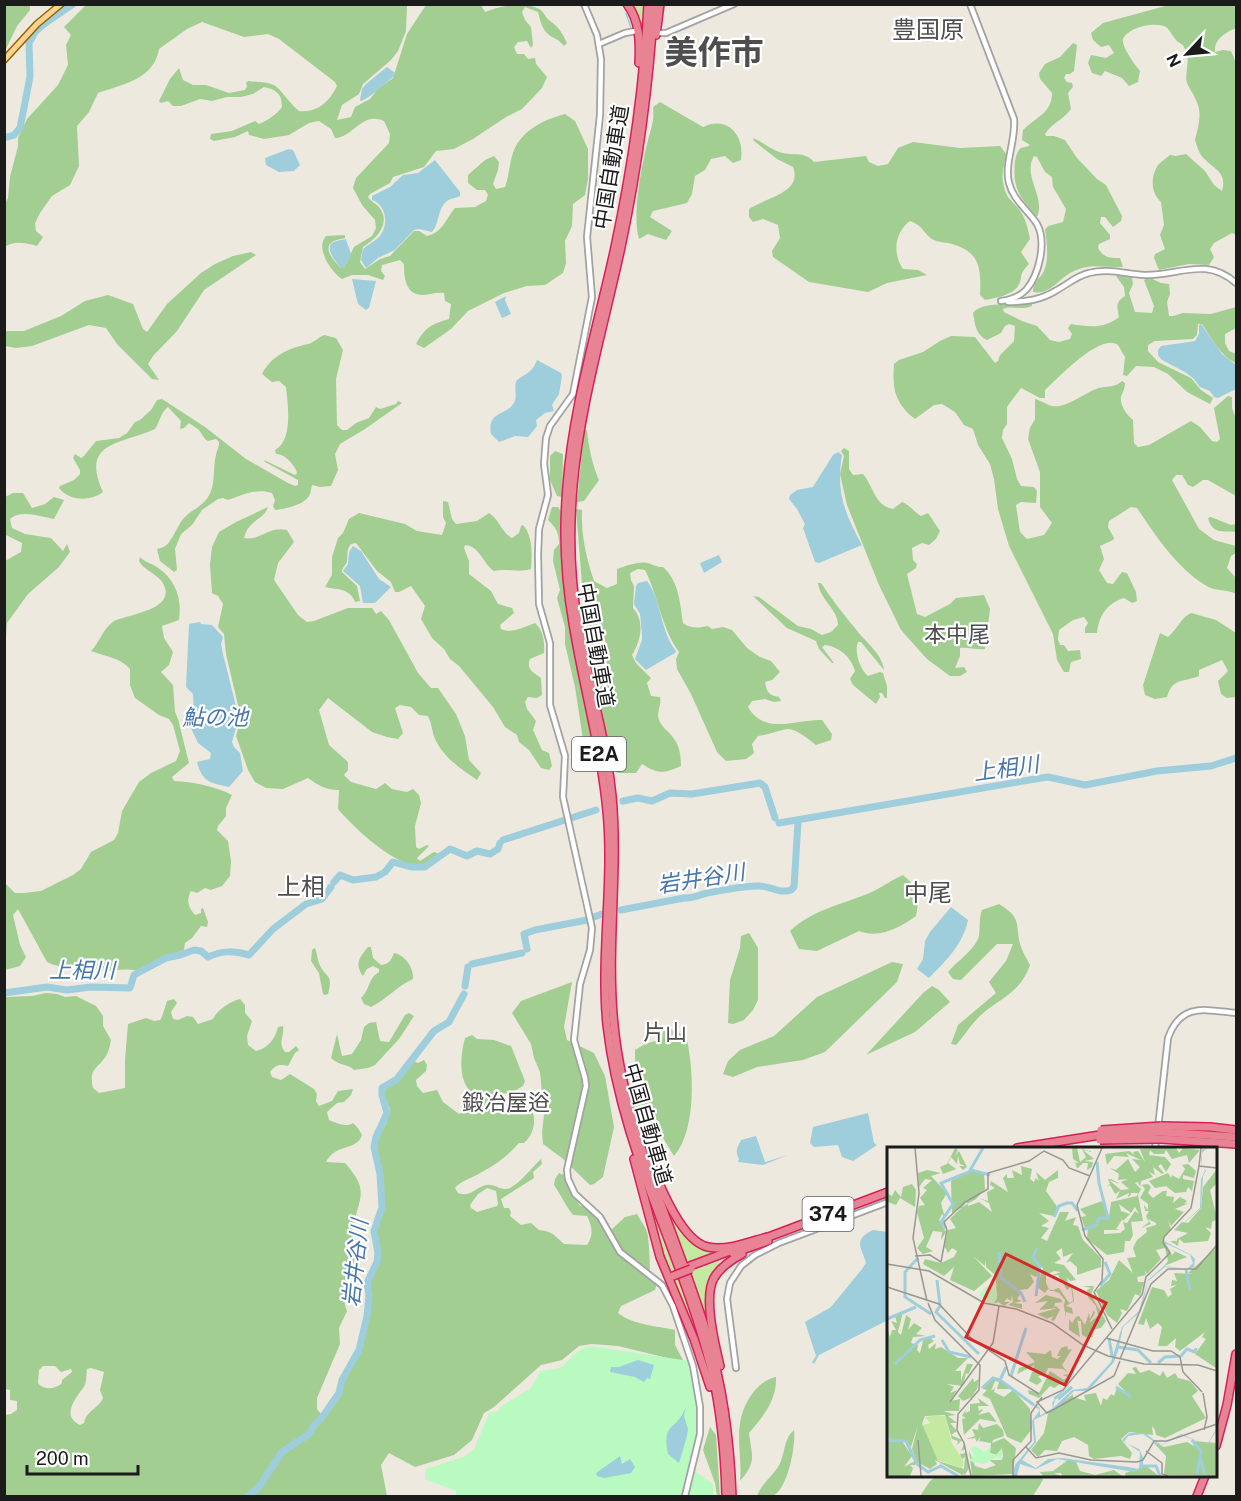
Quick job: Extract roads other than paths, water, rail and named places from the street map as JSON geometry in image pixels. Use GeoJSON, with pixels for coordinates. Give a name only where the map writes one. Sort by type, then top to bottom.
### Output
{"type":"FeatureCollection","features":[{"type":"Feature","properties":{"kind":"highway"},"geometry":{"type":"LineString","coordinates":[[627,4],[636,19],[638,29],[640,57],[636,125]]}},
{"type":"Feature","properties":{"kind":"highway","name":"中国自動車道"},"geometry":{"type":"LineString","coordinates":[[648,4],[636,125],[617,236],[569,458],[566,562],[572,622],[595,732],[607,814],[606,1010],[612,1058],[626,1121],[704,1343],[717,1396],[724,1448],[726,1497]]}},
{"type":"Feature","properties":{"kind":"highway","name":"中国自動車道"},"geometry":{"type":"LineString","coordinates":[[654,4],[647,86],[631,196],[581,421],[571,514],[572,571],[578,622],[605,751],[612,797],[614,851],[611,989],[614,1027],[624,1089],[642,1154],[700,1311],[721,1387],[730,1447],[732,1497]]}},
{"type":"Feature","properties":{"kind":"highway"},"geometry":{"type":"LineString","coordinates":[[647,86],[651,78],[660,4]]}},
{"type":"Feature","properties":{"kind":"highway"},"geometry":{"type":"LineString","coordinates":[[624,1089],[648,1159],[679,1223],[690,1239],[713,1248],[768,1239]]}},
{"type":"Feature","properties":{"kind":"highway"},"geometry":{"type":"LineString","coordinates":[[626,1121],[630,1144],[664,1269],[672,1274]]}},
{"type":"Feature","properties":{"kind":"highway"},"geometry":{"type":"LineString","coordinates":[[1028,1147],[1100,1135],[1161,1132],[1210,1126],[1236,1130]]}},
{"type":"Feature","properties":{"kind":"highway"},"geometry":{"type":"LineString","coordinates":[[1161,1132],[1236,1137]]}},
{"type":"Feature","properties":{"kind":"highway"},"geometry":{"type":"LineString","coordinates":[[1161,1132],[1236,1144]]}},
{"type":"Feature","properties":{"kind":"highway"},"geometry":{"type":"LineString","coordinates":[[1039,1147],[1059,1141]]}},
{"type":"Feature","properties":{"kind":"highway","name":"374"},"geometry":{"type":"LineString","coordinates":[[768,1239],[887,1194]]}},
{"type":"Feature","properties":{"kind":"highway"},"geometry":{"type":"LineString","coordinates":[[672,1274],[768,1239]]}},
{"type":"Feature","properties":{"kind":"highway"},"geometry":{"type":"LineString","coordinates":[[721,1387],[723,1375],[710,1305],[711,1284],[715,1276],[726,1265],[768,1239]]}},
{"type":"Feature","properties":{"kind":"highway"},"geometry":{"type":"LineString","coordinates":[[672,1274],[671,1285],[710,1384],[724,1448]]}},
{"type":"Feature","properties":{"kind":"highway"},"geometry":{"type":"LineString","coordinates":[[1217,1439],[1227,1405],[1236,1354]]}},
{"type":"Feature","properties":{"kind":"highway"},"geometry":{"type":"LineString","coordinates":[[1197,1497],[1205,1477]]}},
{"type":"Feature","properties":{"kind":"main road"},"geometry":{"type":"LineString","coordinates":[[4,60],[36,24],[61,4]]}},
{"type":"Feature","properties":{"kind":"street"},"geometry":{"type":"LineString","coordinates":[[584,4],[599,44],[600,115],[587,237],[592,297],[573,394],[547,433],[544,464],[548,495],[538,543],[539,604],[550,643],[550,705],[565,756],[563,797],[593,937],[578,996],[573,1040],[586,1086],[567,1170],[568,1179],[575,1194],[600,1216],[621,1252],[655,1278],[667,1293],[673,1306],[693,1366],[700,1407],[700,1434],[685,1497]]}},
{"type":"Feature","properties":{"kind":"street"},"geometry":{"type":"LineString","coordinates":[[659,33],[666,33],[734,4]]}},
{"type":"Feature","properties":{"kind":"street"},"geometry":{"type":"LineString","coordinates":[[970,4],[1014,119],[1015,131],[1007,172],[1011,189],[1041,233],[1036,269],[1025,291],[1001,302],[1043,297],[1080,276],[1102,270],[1143,274],[1203,268],[1227,276],[1236,283]]}},
{"type":"Feature","properties":{"kind":"street"},"geometry":{"type":"LineString","coordinates":[[599,44],[636,31]]}},
{"type":"Feature","properties":{"kind":"street"},"geometry":{"type":"LineString","coordinates":[[1025,291],[1031,300]]}},
{"type":"Feature","properties":{"kind":"street"},"geometry":{"type":"LineString","coordinates":[[1155,1147],[1168,1038],[1172,1026],[1180,1017],[1197,1010],[1236,1013]]}},
{"type":"Feature","properties":{"kind":"street"},"geometry":{"type":"LineString","coordinates":[[736,1368],[727,1299],[730,1284],[741,1266],[754,1255],[779,1242],[887,1202]]}},
{"type":"Feature","properties":{"kind":"water"},"geometry":{"type":"Polygon","coordinates":[[[387,67],[395,73],[394,76],[361,101],[362,89],[387,67]]]}},
{"type":"Feature","properties":{"kind":"water"},"geometry":{"type":"Polygon","coordinates":[[[289,149],[293,150],[300,165],[294,171],[279,172],[266,165],[265,158],[289,149]]]}},
{"type":"Feature","properties":{"kind":"water"},"geometry":{"type":"Polygon","coordinates":[[[435,160],[460,192],[460,196],[444,204],[432,232],[414,230],[395,250],[378,258],[366,268],[361,260],[363,249],[379,237],[385,222],[381,206],[372,200],[372,196],[390,187],[403,175],[418,173],[435,160]]]}},
{"type":"Feature","properties":{"kind":"water"},"geometry":{"type":"Polygon","coordinates":[[[346,239],[351,254],[344,268],[341,268],[333,257],[330,247],[334,242],[346,239]]]}},
{"type":"Feature","properties":{"kind":"water"},"geometry":{"type":"Polygon","coordinates":[[[352,279],[376,281],[369,308],[366,310],[358,304],[352,279]]]}},
{"type":"Feature","properties":{"kind":"water"},"geometry":{"type":"Polygon","coordinates":[[[506,296],[505,300],[511,314],[502,318],[495,302],[506,296]]]}},
{"type":"Feature","properties":{"kind":"water"},"geometry":{"type":"Polygon","coordinates":[[[1201,324],[1222,354],[1236,365],[1236,389],[1218,398],[1214,397],[1210,391],[1200,387],[1185,372],[1162,360],[1158,355],[1161,346],[1195,341],[1201,324]]]}},
{"type":"Feature","properties":{"kind":"water"},"geometry":{"type":"Polygon","coordinates":[[[537,360],[561,373],[562,376],[559,394],[552,405],[554,411],[545,413],[536,420],[537,426],[528,437],[515,436],[499,442],[491,434],[492,421],[514,403],[517,380],[534,367],[537,360]]]}},
{"type":"Feature","properties":{"kind":"water"},"geometry":{"type":"Polygon","coordinates":[[[838,452],[842,455],[840,480],[843,502],[862,545],[819,563],[815,562],[803,528],[805,524],[789,499],[790,495],[797,490],[813,487],[833,455],[838,452]]]}},
{"type":"Feature","properties":{"kind":"water"},"geometry":{"type":"Polygon","coordinates":[[[353,546],[361,551],[379,579],[391,587],[375,603],[363,603],[360,586],[343,571],[348,564],[349,552],[353,546]]]}},
{"type":"Feature","properties":{"kind":"water"},"geometry":{"type":"Polygon","coordinates":[[[719,555],[722,562],[704,573],[700,563],[719,555]]]}},
{"type":"Feature","properties":{"kind":"water"},"geometry":{"type":"Polygon","coordinates":[[[647,581],[656,598],[667,634],[676,651],[646,670],[635,659],[642,634],[640,614],[634,604],[636,586],[638,583],[647,581]]]}},
{"type":"Feature","properties":{"kind":"water","name":"鮎の池"},"geometry":{"type":"Polygon","coordinates":[[[200,622],[212,625],[223,637],[221,644],[239,718],[232,742],[240,753],[243,771],[229,787],[204,778],[197,762],[210,759],[211,753],[198,743],[190,726],[193,694],[186,687],[189,624],[200,622]]]}},
{"type":"Feature","properties":{"kind":"water"},"geometry":{"type":"Polygon","coordinates":[[[951,907],[968,920],[966,929],[953,952],[929,978],[917,969],[923,959],[925,941],[951,907]]]}},
{"type":"Feature","properties":{"kind":"water"},"geometry":{"type":"Polygon","coordinates":[[[868,1113],[874,1143],[877,1145],[853,1161],[842,1157],[838,1145],[814,1147],[810,1143],[813,1127],[868,1113]]]}},
{"type":"Feature","properties":{"kind":"water"},"geometry":{"type":"Polygon","coordinates":[[[756,1136],[765,1162],[788,1155],[763,1165],[738,1162],[737,1150],[741,1140],[756,1136]]]}},
{"type":"Feature","properties":{"kind":"water"},"geometry":{"type":"Polygon","coordinates":[[[873,1230],[887,1232],[887,1321],[819,1355],[814,1364],[812,1362],[816,1356],[805,1322],[831,1307],[862,1269],[866,1263],[860,1245],[862,1237],[873,1230]]]}},
{"type":"Feature","properties":{"kind":"water"},"geometry":{"type":"Polygon","coordinates":[[[638,1360],[654,1365],[650,1379],[647,1378],[644,1382],[635,1377],[610,1372],[611,1367],[619,1367],[638,1360]]]}},
{"type":"Feature","properties":{"kind":"water"},"geometry":{"type":"Polygon","coordinates":[[[686,1406],[684,1416],[688,1429],[679,1463],[668,1454],[667,1436],[686,1406]]]}},
{"type":"Feature","properties":{"kind":"water"},"geometry":{"type":"Polygon","coordinates":[[[620,1456],[622,1464],[630,1459],[635,1467],[631,1473],[604,1478],[597,1476],[596,1473],[620,1456]]]}},
{"type":"Feature","properties":{"kind":"waterway"},"geometry":{"type":"LineString","coordinates":[[4,138],[14,135],[20,128],[30,77],[29,43],[35,32],[44,24],[73,4]]}},
{"type":"Feature","properties":{"kind":"waterway"},"geometry":{"type":"LineString","coordinates":[[626,13],[631,28],[634,30]]}},
{"type":"Feature","properties":{"kind":"waterway","name":"上相川"},"geometry":{"type":"LineString","coordinates":[[779,823],[1048,777],[1085,785],[1157,771],[1211,766],[1236,758]]}},
{"type":"Feature","properties":{"kind":"waterway","name":"上相川"},"geometry":{"type":"LineString","coordinates":[[623,801],[638,798],[652,801],[670,793],[692,794],[760,783],[765,787],[775,818]]}},
{"type":"Feature","properties":{"kind":"waterway","name":"上相川"},"geometry":{"type":"LineString","coordinates":[[503,840],[596,810]]}},
{"type":"Feature","properties":{"kind":"waterway","name":"岩井谷川"},"geometry":{"type":"LineString","coordinates":[[621,910],[740,887],[759,886],[783,891],[791,890],[794,887],[798,822]]}},
{"type":"Feature","properties":{"kind":"waterway","name":"上相川"},"geometry":{"type":"LineString","coordinates":[[334,882],[340,875],[353,880],[376,877],[385,872],[393,862],[411,867],[425,867],[450,849],[467,856],[477,851],[490,854],[498,849],[500,843]]}},
{"type":"Feature","properties":{"kind":"waterway","name":"上相川"},"geometry":{"type":"LineString","coordinates":[[4,993],[47,987],[67,990],[91,987],[130,988],[134,975],[166,958],[194,950],[201,951],[208,957],[228,952],[249,955],[273,929],[306,904],[322,899],[331,887]]}},
{"type":"Feature","properties":{"kind":"waterway","name":"岩井谷川"},"geometry":{"type":"LineString","coordinates":[[594,917],[602,914]]}},
{"type":"Feature","properties":{"kind":"waterway","name":"岩井谷川"},"geometry":{"type":"LineString","coordinates":[[527,949],[524,934],[587,920]]}},
{"type":"Feature","properties":{"kind":"waterway","name":"岩井谷川"},"geometry":{"type":"LineString","coordinates":[[472,964],[522,953]]}},
{"type":"Feature","properties":{"kind":"waterway","name":"岩井谷川"},"geometry":{"type":"LineString","coordinates":[[465,986],[468,967]]}},
{"type":"Feature","properties":{"kind":"waterway","name":"岩井谷川"},"geometry":{"type":"LineString","coordinates":[[248,1496],[259,1487],[282,1452],[309,1434],[321,1419],[339,1393],[342,1380],[359,1350],[367,1316],[369,1296],[367,1283],[377,1262],[378,1253],[374,1231],[382,1207],[380,1174],[374,1147],[387,1113],[382,1088],[397,1079],[434,1031],[449,1022],[464,994]]}},
{"type":"Feature","properties":{"kind":"district","name":"豊国原"},"geometry":{"type":"Point","coordinates":[928,29]}},
{"type":"Feature","properties":{"kind":"district","name":"美作市"},"geometry":{"type":"Point","coordinates":[714,52]}},
{"type":"Feature","properties":{"kind":"district","name":"本中尾"},"geometry":{"type":"Point","coordinates":[957,634]}},
{"type":"Feature","properties":{"kind":"district","name":"上相"},"geometry":{"type":"Point","coordinates":[301,886]}},
{"type":"Feature","properties":{"kind":"district","name":"中尾"},"geometry":{"type":"Point","coordinates":[928,892]}},
{"type":"Feature","properties":{"kind":"district","name":"片山"},"geometry":{"type":"Point","coordinates":[665,1032]}},
{"type":"Feature","properties":{"kind":"district","name":"鍛冶屋逧"},"geometry":{"type":"Point","coordinates":[506,1102]}}]}
